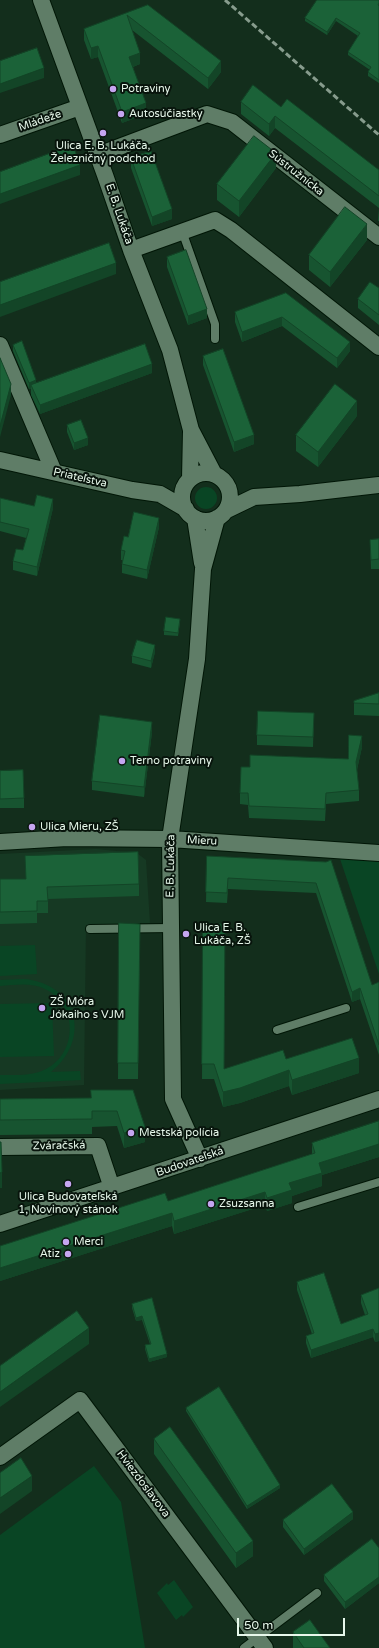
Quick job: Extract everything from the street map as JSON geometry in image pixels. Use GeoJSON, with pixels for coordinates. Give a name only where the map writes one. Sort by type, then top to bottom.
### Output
{"type":"FeatureCollection","features":[{"type":"Feature","properties":{"kind":"street","name":"E. B. Lukáča"},"geometry":{"type":"LineString","coordinates":[[41,0],[131,250],[170,350],[191,430],[220,479]]}},
{"type":"Feature","properties":{"kind":"street","name":"Mládeže"},"geometry":{"type":"LineString","coordinates":[[0,135],[80,107]]}},
{"type":"Feature","properties":{"kind":"street","name":"Sústružnícka"},"geometry":{"type":"LineString","coordinates":[[98,155],[207,114],[232,122],[379,237]]}},
{"type":"Feature","properties":{"kind":"street"},"geometry":{"type":"LineString","coordinates":[[131,250],[214,220],[231,230],[379,347]]}},
{"type":"Feature","properties":{"kind":"street"},"geometry":{"type":"LineString","coordinates":[[0,345],[54,472]]}},
{"type":"Feature","properties":{"kind":"street","name":"E. B. Lukáča"},"geometry":{"type":"LineString","coordinates":[[189,481],[191,430]]}},
{"type":"Feature","properties":{"kind":"street","name":"Priateľstva"},"geometry":{"type":"LineString","coordinates":[[0,460],[132,490],[160,494],[190,513]]}},
{"type":"Feature","properties":{"kind":"street"},"geometry":{"type":"LineString","coordinates":[[160,494],[189,481],[200,474],[220,479],[254,497]]}},
{"type":"Feature","properties":{"kind":"street"},"geometry":{"type":"LineString","coordinates":[[220,479],[230,495],[222,514]]}},
{"type":"Feature","properties":{"kind":"street"},"geometry":{"type":"LineString","coordinates":[[189,481],[182,497],[190,513],[206,521],[254,497],[375,487]]}},
{"type":"Feature","properties":{"kind":"street","name":"E. B. Lukáča"},"geometry":{"type":"LineString","coordinates":[[190,513],[203,569]]}},
{"type":"Feature","properties":{"kind":"street","name":"E. B. Lukáča"},"geometry":{"type":"LineString","coordinates":[[200,1159],[173,1099],[170,839],[197,659],[203,569],[222,514]]}},
{"type":"Feature","properties":{"kind":"street","name":"Mieru"},"geometry":{"type":"LineString","coordinates":[[0,842],[67,838],[170,839],[379,853]]}},
{"type":"Feature","properties":{"kind":"street","name":"Budovateľská"},"geometry":{"type":"LineString","coordinates":[[0,1224],[379,1099]]}},
{"type":"Feature","properties":{"kind":"street","name":"Zváračská"},"geometry":{"type":"LineString","coordinates":[[0,1147],[98,1146],[112,1188]]}},
{"type":"Feature","properties":{"kind":"street","name":"Hviezdoslavova"},"geometry":{"type":"LineString","coordinates":[[0,1457],[80,1400],[261,1643]]}},
{"type":"Feature","properties":{"kind":"lane"},"geometry":{"type":"LineString","coordinates":[[182,232],[215,324],[215,339]]}},
{"type":"Feature","properties":{"kind":"lane"},"geometry":{"type":"LineString","coordinates":[[90,929],[171,928]]}},
{"type":"Feature","properties":{"kind":"lane"},"geometry":{"type":"LineString","coordinates":[[277,1030],[346,1008]]}},
{"type":"Feature","properties":{"kind":"lane"},"geometry":{"type":"LineString","coordinates":[[298,1207],[379,1182]]}},
{"type":"Feature","properties":{"kind":"lane"},"geometry":{"type":"LineString","coordinates":[[244,1648],[261,1643],[317,1593]]}},
{"type":"Feature","properties":{"kind":"shaded area"},"geometry":{"type":"Polygon","coordinates":[[[202,487],[210,487],[217,494],[217,502],[210,509],[202,509],[195,502],[195,494],[202,487]]]}},
{"type":"Feature","properties":{"kind":"shaded area","name":"ZŠ Móra Jókaiho s VJM"},"geometry":{"type":"Polygon","coordinates":[[[96,849],[137,853],[146,860],[150,923],[86,925],[84,1085],[0,1090],[0,854],[96,849]]]}},
{"type":"Feature","properties":{"kind":"shaded area"},"geometry":{"type":"Polygon","coordinates":[[[338,853],[379,859],[379,974],[338,853]]]}},
{"type":"Feature","properties":{"kind":"shaded area"},"geometry":{"type":"Polygon","coordinates":[[[35,945],[37,974],[0,976],[0,946],[35,945]]]}},
{"type":"Feature","properties":{"kind":"shaded area"},"geometry":{"type":"Polygon","coordinates":[[[24,979],[42,983],[57,991],[67,1002],[73,1015],[75,1029],[72,1044],[64,1059],[51,1072],[80,1071],[81,1080],[0,1084],[0,1075],[30,1074],[52,1066],[61,1056],[67,1045],[70,1032],[69,1020],[65,1007],[57,997],[45,989],[34,985],[23,984],[0,986],[0,980],[24,979]]]}},
{"type":"Feature","properties":{"kind":"shaded area"},"geometry":{"type":"Polygon","coordinates":[[[52,1003],[54,1056],[0,1057],[0,1004],[52,1003]]]}},
{"type":"Feature","properties":{"kind":"shaded area"},"geometry":{"type":"Polygon","coordinates":[[[94,1466],[121,1502],[145,1648],[0,1648],[0,1535],[94,1466]]]}},
{"type":"Feature","properties":{"kind":"shaded area"},"geometry":{"type":"Polygon","coordinates":[[[174,1580],[193,1607],[183,1617],[182,1615],[176,1620],[157,1593],[167,1583],[168,1585],[174,1580]]]}},
{"type":"Feature","properties":{"kind":"building"},"geometry":{"type":"Polygon","coordinates":[[[317,0],[379,0],[379,80],[368,72],[371,67],[348,52],[360,33],[336,18],[327,32],[305,18],[317,0]]]}},
{"type":"Feature","properties":{"kind":"building"},"geometry":{"type":"Polygon","coordinates":[[[148,5],[221,61],[208,78],[127,15],[140,53],[129,57],[146,103],[122,112],[98,46],[91,48],[84,29],[148,5]]]}},
{"type":"Feature","properties":{"kind":"building"},"geometry":{"type":"Polygon","coordinates":[[[37,48],[44,68],[0,84],[0,61],[37,48]]]}},
{"type":"Feature","properties":{"kind":"building"},"geometry":{"type":"Polygon","coordinates":[[[253,85],[281,107],[287,99],[379,170],[379,196],[275,116],[269,124],[241,102],[253,85]]]}},
{"type":"Feature","properties":{"kind":"building"},"geometry":{"type":"Polygon","coordinates":[[[254,136],[276,153],[239,201],[217,184],[254,136]]]}},
{"type":"Feature","properties":{"kind":"building"},"geometry":{"type":"Polygon","coordinates":[[[73,145],[80,165],[0,194],[0,172],[73,145]]]}},
{"type":"Feature","properties":{"kind":"building"},"geometry":{"type":"Polygon","coordinates":[[[151,151],[172,209],[152,217],[131,158],[151,151]]]}},
{"type":"Feature","properties":{"kind":"building"},"geometry":{"type":"Polygon","coordinates":[[[345,207],[367,224],[330,272],[309,255],[345,207]]]}},
{"type":"Feature","properties":{"kind":"building"},"geometry":{"type":"Polygon","coordinates":[[[109,243],[116,263],[0,305],[0,282],[109,243]]]}},
{"type":"Feature","properties":{"kind":"building"},"geometry":{"type":"Polygon","coordinates":[[[186,250],[207,309],[188,316],[167,257],[186,250]]]}},
{"type":"Feature","properties":{"kind":"building"},"geometry":{"type":"Polygon","coordinates":[[[370,282],[379,288],[379,315],[358,299],[370,282]]]}},
{"type":"Feature","properties":{"kind":"building"},"geometry":{"type":"Polygon","coordinates":[[[286,293],[350,342],[337,358],[282,317],[242,332],[235,312],[286,293]]]}},
{"type":"Feature","properties":{"kind":"building"},"geometry":{"type":"Polygon","coordinates":[[[22,341],[36,380],[29,383],[13,345],[22,341]]]}},
{"type":"Feature","properties":{"kind":"building"},"geometry":{"type":"Polygon","coordinates":[[[145,344],[152,364],[40,405],[31,385],[145,344]]]}},
{"type":"Feature","properties":{"kind":"building"},"geometry":{"type":"Polygon","coordinates":[[[223,349],[254,435],[234,442],[203,356],[223,349]]]}},
{"type":"Feature","properties":{"kind":"building"},"geometry":{"type":"Polygon","coordinates":[[[0,358],[11,384],[0,426],[0,358]]]}},
{"type":"Feature","properties":{"kind":"building"},"geometry":{"type":"Polygon","coordinates":[[[335,384],[357,401],[318,452],[296,435],[335,384]]]}},
{"type":"Feature","properties":{"kind":"building"},"geometry":{"type":"Polygon","coordinates":[[[81,420],[88,438],[74,443],[67,425],[81,420]]]}},
{"type":"Feature","properties":{"kind":"building"},"geometry":{"type":"Polygon","coordinates":[[[37,495],[53,499],[37,567],[13,561],[16,549],[23,550],[29,529],[0,522],[0,498],[34,506],[37,495]]]}},
{"type":"Feature","properties":{"kind":"building"},"geometry":{"type":"Polygon","coordinates":[[[134,512],[159,518],[147,570],[122,564],[125,551],[121,550],[124,536],[128,537],[134,512]]]}},
{"type":"Feature","properties":{"kind":"building"},"geometry":{"type":"Polygon","coordinates":[[[379,539],[379,559],[371,560],[370,540],[379,539]]]}},
{"type":"Feature","properties":{"kind":"building"},"geometry":{"type":"Polygon","coordinates":[[[166,617],[180,619],[178,633],[164,631],[166,617]]]}},
{"type":"Feature","properties":{"kind":"building"},"geometry":{"type":"Polygon","coordinates":[[[137,640],[155,645],[151,661],[132,656],[137,640]]]}},
{"type":"Feature","properties":{"kind":"building"},"geometry":{"type":"Polygon","coordinates":[[[379,693],[379,704],[354,703],[354,701],[379,693]]]}},
{"type":"Feature","properties":{"kind":"building"},"geometry":{"type":"Polygon","coordinates":[[[258,711],[314,713],[313,737],[257,735],[258,711]]]}},
{"type":"Feature","properties":{"kind":"building","name":"Terno potraviny"},"geometry":{"type":"Polygon","coordinates":[[[100,715],[152,722],[144,787],[92,781],[100,715]]]}},
{"type":"Feature","properties":{"kind":"building"},"geometry":{"type":"Polygon","coordinates":[[[349,735],[362,736],[356,762],[359,790],[326,793],[325,809],[249,806],[248,793],[240,793],[241,767],[250,767],[250,755],[348,759],[349,735]]]}},
{"type":"Feature","properties":{"kind":"building"},"geometry":{"type":"Polygon","coordinates":[[[23,770],[24,798],[0,799],[0,771],[23,770]]]}},
{"type":"Feature","properties":{"kind":"building"},"geometry":{"type":"Polygon","coordinates":[[[138,852],[139,884],[47,887],[48,901],[37,901],[37,911],[0,912],[0,879],[26,879],[25,856],[138,852]]]}},
{"type":"Feature","properties":{"kind":"building"},"geometry":{"type":"Polygon","coordinates":[[[207,856],[326,862],[331,860],[372,985],[379,982],[379,1045],[360,988],[352,992],[316,883],[228,878],[227,893],[206,892],[207,856]]]}},
{"type":"Feature","properties":{"kind":"building"},"geometry":{"type":"Polygon","coordinates":[[[119,923],[140,924],[138,1063],[118,1063],[119,923]]]}},
{"type":"Feature","properties":{"kind":"building"},"geometry":{"type":"Polygon","coordinates":[[[203,924],[225,924],[224,1069],[283,1050],[286,1059],[352,1038],[359,1058],[292,1080],[289,1070],[240,1088],[223,1092],[214,1064],[202,1064],[203,924]]]}},
{"type":"Feature","properties":{"kind":"building"},"geometry":{"type":"Polygon","coordinates":[[[91,1090],[133,1090],[145,1127],[124,1133],[117,1111],[92,1111],[92,1119],[0,1120],[0,1099],[91,1098],[91,1090]]]}},
{"type":"Feature","properties":{"kind":"building"},"geometry":{"type":"Polygon","coordinates":[[[379,1121],[379,1144],[319,1163],[322,1173],[289,1183],[292,1190],[267,1198],[265,1192],[174,1221],[172,1213],[0,1268],[0,1246],[165,1193],[168,1201],[315,1153],[312,1143],[379,1121]]]}},
{"type":"Feature","properties":{"kind":"building"},"geometry":{"type":"Polygon","coordinates":[[[0,1142],[2,1172],[0,1173],[0,1142]]]}},
{"type":"Feature","properties":{"kind":"building"},"geometry":{"type":"Polygon","coordinates":[[[324,1273],[341,1324],[368,1314],[361,1295],[379,1288],[379,1333],[375,1334],[373,1329],[311,1350],[306,1336],[314,1333],[297,1282],[324,1273]]]}},
{"type":"Feature","properties":{"kind":"building"},"geometry":{"type":"Polygon","coordinates":[[[152,1298],[167,1354],[149,1359],[145,1345],[151,1344],[142,1316],[136,1318],[132,1304],[152,1298]]]}},
{"type":"Feature","properties":{"kind":"building"},"geometry":{"type":"Polygon","coordinates":[[[77,1311],[89,1328],[0,1392],[0,1366],[77,1311]]]}},
{"type":"Feature","properties":{"kind":"building"},"geometry":{"type":"Polygon","coordinates":[[[219,1387],[280,1485],[247,1506],[186,1408],[219,1387]]]}},
{"type":"Feature","properties":{"kind":"building"},"geometry":{"type":"Polygon","coordinates":[[[170,1427],[253,1541],[236,1553],[154,1439],[170,1427]]]}},
{"type":"Feature","properties":{"kind":"building"},"geometry":{"type":"Polygon","coordinates":[[[21,1458],[32,1476],[0,1498],[0,1473],[21,1458]]]}},
{"type":"Feature","properties":{"kind":"building"},"geometry":{"type":"Polygon","coordinates":[[[332,1484],[353,1512],[304,1549],[283,1520],[332,1484]]]}},
{"type":"Feature","properties":{"kind":"building"},"geometry":{"type":"Polygon","coordinates":[[[372,1539],[379,1548],[379,1577],[345,1602],[324,1575],[372,1539]]]}},
{"type":"Feature","properties":{"kind":"building"},"geometry":{"type":"Polygon","coordinates":[[[310,1620],[330,1648],[304,1648],[293,1632],[310,1620]]]}},
{"type":"Feature","properties":{"kind":"railway"},"geometry":{"type":"LineString","coordinates":[[225,0],[379,135]]}},
{"type":"Feature","properties":{"kind":"place","name":"Potraviny"},"geometry":{"type":"Point","coordinates":[113,89]}},
{"type":"Feature","properties":{"kind":"place","name":"Autosúčiastky"},"geometry":{"type":"Point","coordinates":[121,114]}},
{"type":"Feature","properties":{"kind":"place","name":"Ulica E. B. Lukáča, Železničný podchod"},"geometry":{"type":"Point","coordinates":[103,133]}},
{"type":"Feature","properties":{"kind":"place","name":"Terno potraviny"},"geometry":{"type":"Point","coordinates":[122,761]}},
{"type":"Feature","properties":{"kind":"place","name":"Ulica Mieru, ZŠ"},"geometry":{"type":"Point","coordinates":[32,827]}},
{"type":"Feature","properties":{"kind":"place","name":"Ulica E. B. Lukáča, ZŠ"},"geometry":{"type":"Point","coordinates":[186,934]}},
{"type":"Feature","properties":{"kind":"place","name":"ZŠ Móra Jókaiho s VJM"},"geometry":{"type":"Point","coordinates":[42,1008]}},
{"type":"Feature","properties":{"kind":"place","name":"Mestská polícia"},"geometry":{"type":"Point","coordinates":[131,1133]}},
{"type":"Feature","properties":{"kind":"place","name":"Ulica Budovateľská 1, Novinový stánok"},"geometry":{"type":"Point","coordinates":[68,1184]}},
{"type":"Feature","properties":{"kind":"place","name":"Zsuzsanna"},"geometry":{"type":"Point","coordinates":[211,1204]}},
{"type":"Feature","properties":{"kind":"place","name":"Merci"},"geometry":{"type":"Point","coordinates":[66,1242]}},
{"type":"Feature","properties":{"kind":"place","name":"Atiz"},"geometry":{"type":"Point","coordinates":[68,1254]}}]}
